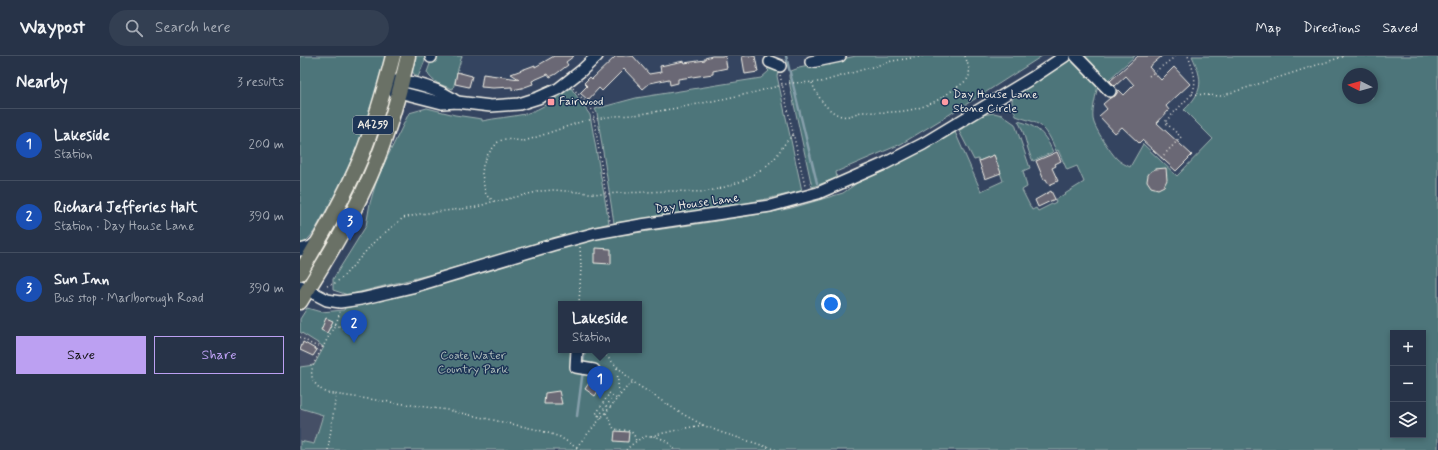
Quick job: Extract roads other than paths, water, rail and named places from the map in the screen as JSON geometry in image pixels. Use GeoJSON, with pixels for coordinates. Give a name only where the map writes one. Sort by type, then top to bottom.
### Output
{"type":"FeatureCollection","features":[{"type":"Feature","properties":{"kind":"main road","name":"A4259"},"geometry":{"type":"LineString","coordinates":[[300,274],[340,203],[360,160],[384,89],[393,56]]}},
{"type":"Feature","properties":{"kind":"main road","name":"A4259"},"geometry":{"type":"LineString","coordinates":[[300,302],[304,288],[347,223],[369,178],[386,135],[401,87],[408,56]]}},
{"type":"Feature","properties":{"kind":"street"},"geometry":{"type":"LineString","coordinates":[[384,89],[392,81],[401,87],[428,88],[448,96],[457,102],[491,106],[519,104],[548,94],[568,82],[597,56]]}},
{"type":"Feature","properties":{"kind":"street"},"geometry":{"type":"LineString","coordinates":[[816,60],[840,56]]}},
{"type":"Feature","properties":{"kind":"street","name":"Day House Lane"},"geometry":{"type":"LineString","coordinates":[[304,288],[327,300],[340,302],[361,299],[397,291],[611,230],[763,207],[808,196],[851,179],[916,147],[952,127],[1065,56]]}},
{"type":"Feature","properties":{"kind":"street"},"geometry":{"type":"LineString","coordinates":[[1076,56],[1110,91]]}},
{"type":"Feature","properties":{"kind":"street"},"geometry":{"type":"LineString","coordinates":[[300,250],[311,247],[320,239]]}},
{"type":"Feature","properties":{"kind":"street"},"geometry":{"type":"LineString","coordinates":[[578,353],[576,367],[587,368]]}},
{"type":"Feature","properties":{"kind":"waterway"},"geometry":{"type":"LineString","coordinates":[[786,56],[817,183]]}},
{"type":"Feature","properties":{"kind":"waterway"},"geometry":{"type":"LineString","coordinates":[[583,365],[585,353]]}},
{"type":"Feature","properties":{"kind":"waterway"},"geometry":{"type":"LineString","coordinates":[[577,416],[583,370]]}},
{"type":"Feature","properties":{"kind":"place","name":"Fairwood"},"geometry":{"type":"Point","coordinates":[551,102]}},
{"type":"Feature","properties":{"kind":"place","name":"Day House Lane Stone Circle"},"geometry":{"type":"Point","coordinates":[945,102]}},
{"type":"Feature","properties":{"kind":"place","name":"Sun Inn"},"geometry":{"type":"Point","coordinates":[350,241]}},
{"type":"Feature","properties":{"kind":"place","name":"Richard Jefferies Halt"},"geometry":{"type":"Point","coordinates":[354,343]}},
{"type":"Feature","properties":{"kind":"place","name":"Lakeside"},"geometry":{"type":"Point","coordinates":[600,399]}},
{"type":"Feature","properties":{"kind":"park label","name":"Coate Water Country Park"},"geometry":{"type":"Point","coordinates":[473,363]}}]}
